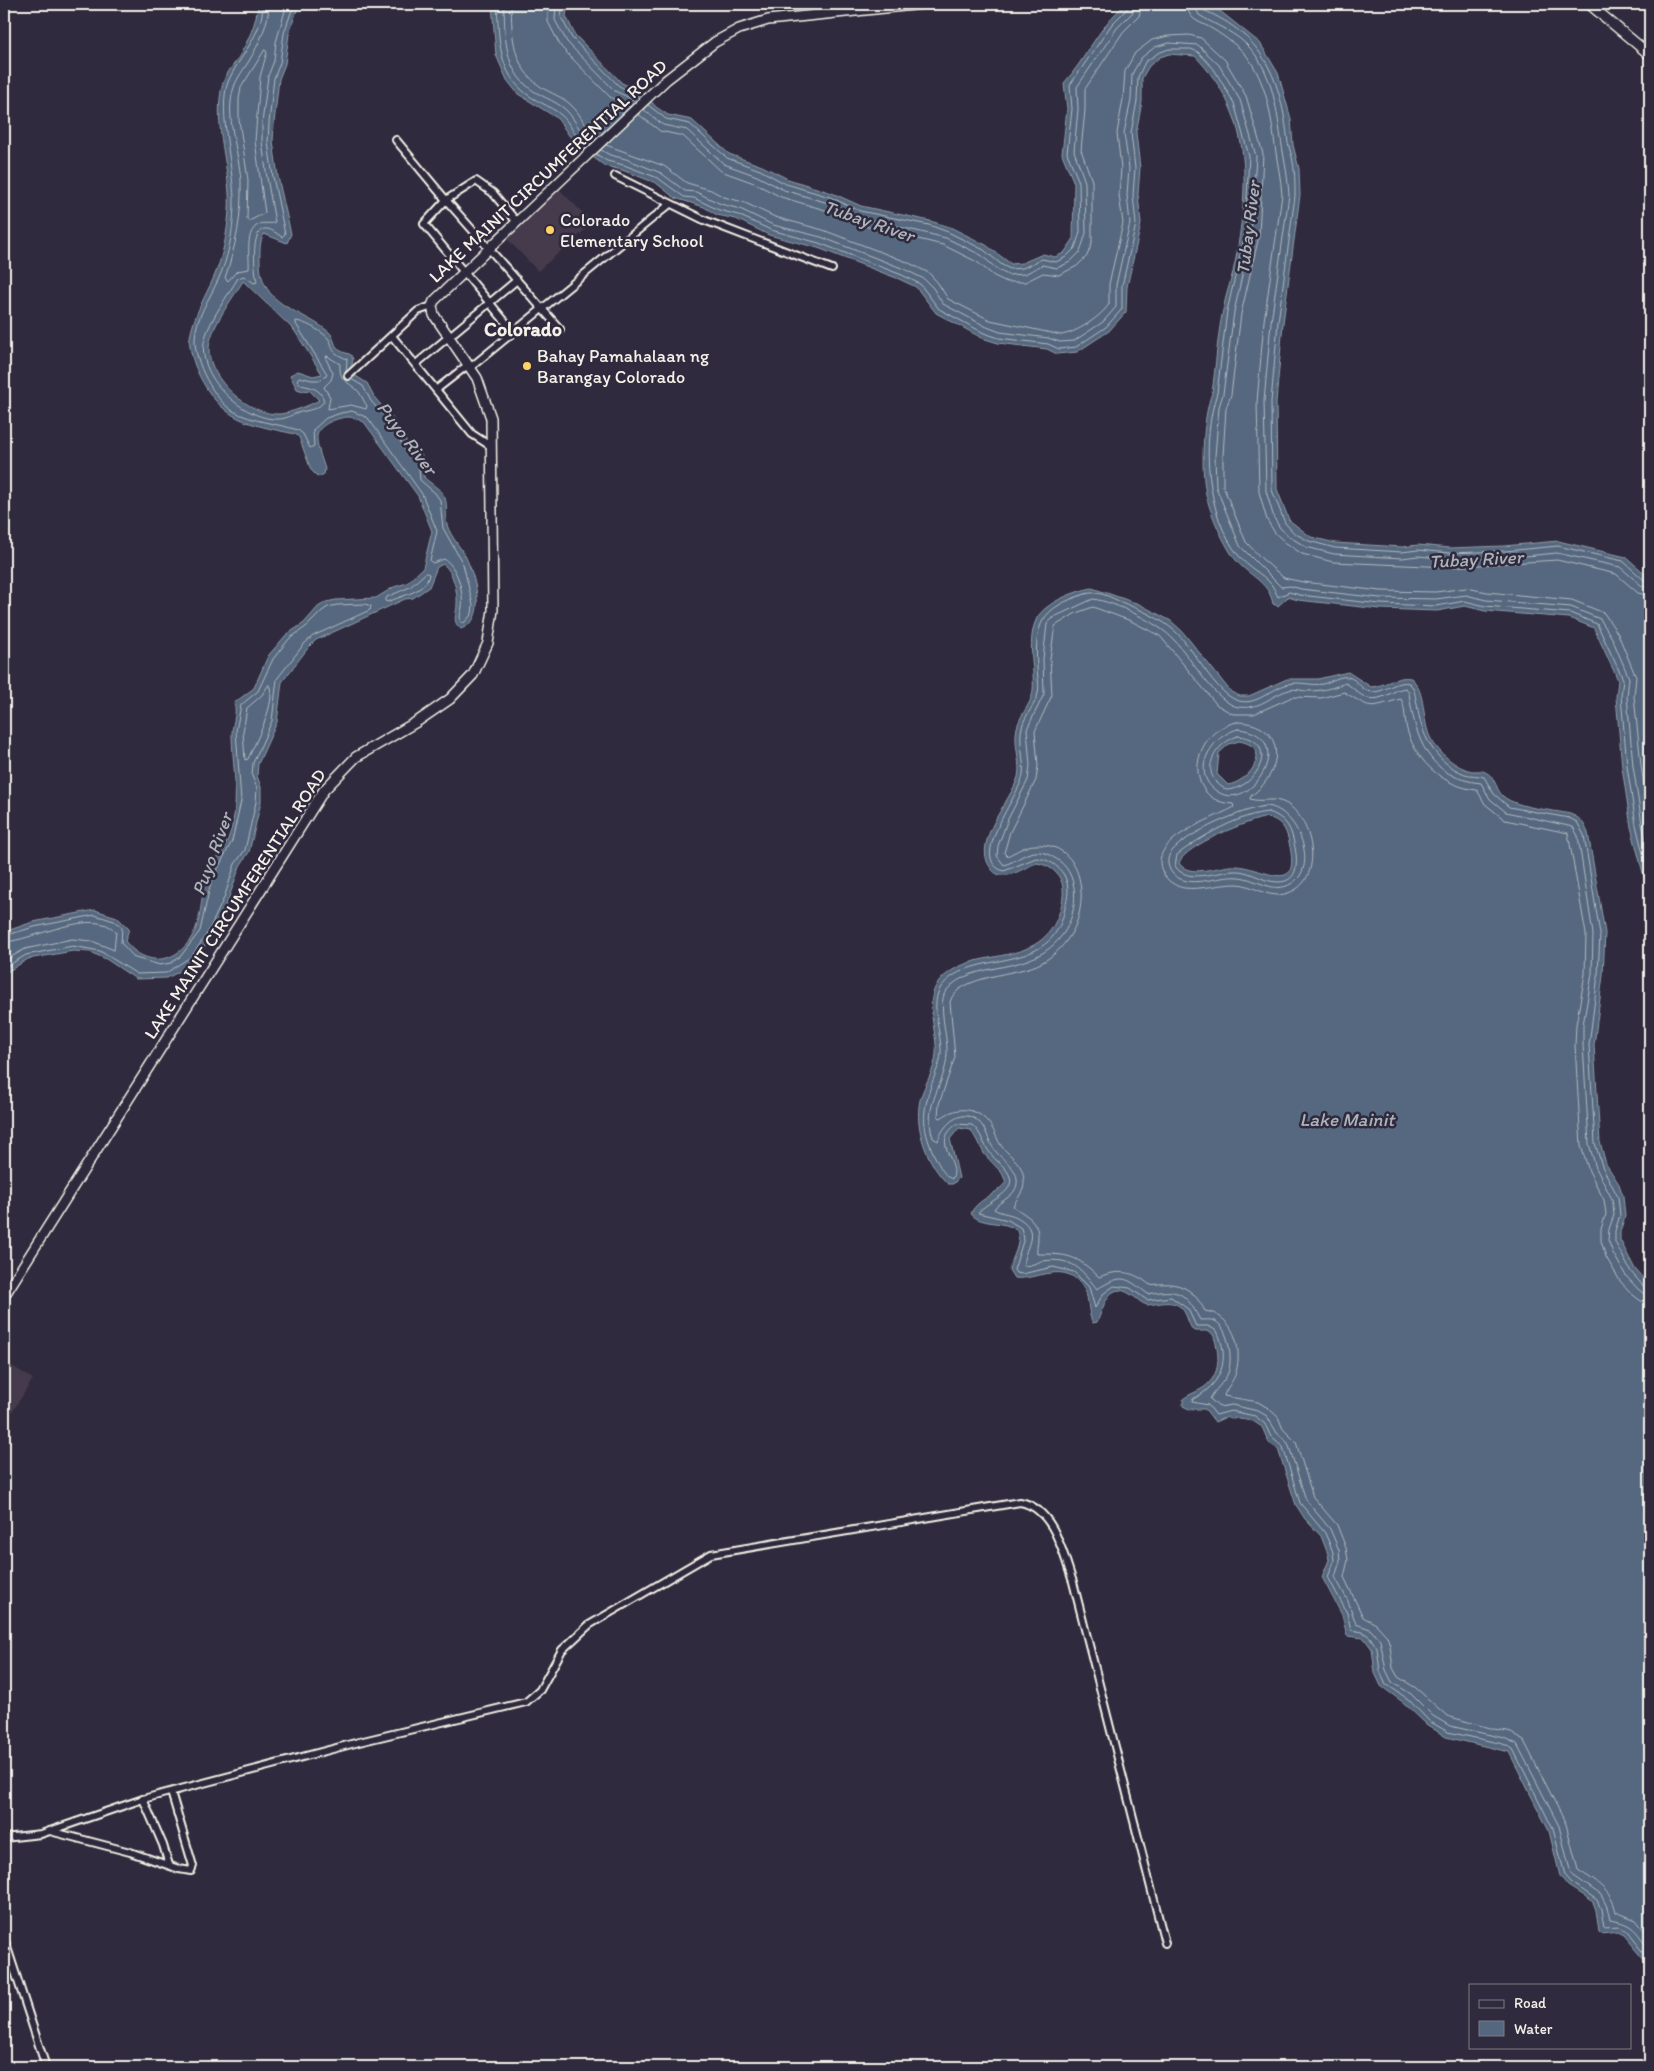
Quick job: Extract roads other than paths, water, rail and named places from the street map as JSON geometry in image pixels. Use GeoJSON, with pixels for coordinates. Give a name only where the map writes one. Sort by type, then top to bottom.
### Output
{"type":"FeatureCollection","features":[{"type":"Feature","properties":{"kind":"main road","name":"LAKE MAINIT CIRCUMFERENTIAL ROAD"},"geometry":{"type":"LineString","coordinates":[[4,1296],[324,790],[356,757],[439,708],[465,685],[478,666],[488,644],[492,610],[491,418],[483,389],[470,365],[437,320],[432,306],[438,297],[666,80],[715,42],[760,22],[924,4]]}},
{"type":"Feature","properties":{"kind":"main road"},"geometry":{"type":"LineString","coordinates":[[1589,4],[1650,55]]}},
{"type":"Feature","properties":{"kind":"street"},"geometry":{"type":"LineString","coordinates":[[396,140],[446,200],[560,329]]}},
{"type":"Feature","properties":{"kind":"street"},"geometry":{"type":"LineString","coordinates":[[615,176],[704,220],[832,269]]}},
{"type":"Feature","properties":{"kind":"street"},"geometry":{"type":"LineString","coordinates":[[513,331],[424,224],[426,219],[446,200],[471,183],[480,182],[493,193],[516,221]]}},
{"type":"Feature","properties":{"kind":"street"},"geometry":{"type":"LineString","coordinates":[[437,389],[513,331],[670,204]]}},
{"type":"Feature","properties":{"kind":"street"},"geometry":{"type":"LineString","coordinates":[[416,364],[517,280]]}},
{"type":"Feature","properties":{"kind":"street"},"geometry":{"type":"LineString","coordinates":[[348,376],[418,311],[432,306]]}},
{"type":"Feature","properties":{"kind":"street"},"geometry":{"type":"LineString","coordinates":[[392,336],[472,434],[492,447]]}},
{"type":"Feature","properties":{"kind":"street"},"geometry":{"type":"LineString","coordinates":[[4,1838],[34,1835],[50,1831],[143,1799],[358,1742],[526,1702],[540,1690],[562,1650],[583,1630],[711,1554],[1020,1502],[1038,1508],[1048,1520],[1076,1589],[1105,1714],[1165,1943]]}},
{"type":"Feature","properties":{"kind":"street"},"geometry":{"type":"LineString","coordinates":[[50,1831],[130,1852],[189,1872],[193,1868],[171,1792]]}},
{"type":"Feature","properties":{"kind":"street"},"geometry":{"type":"LineString","coordinates":[[143,1799],[163,1845],[168,1865]]}},
{"type":"Feature","properties":{"kind":"street"},"geometry":{"type":"LineString","coordinates":[[4,1938],[46,2067]]}},
{"type":"Feature","properties":{"kind":"water"},"geometry":{"type":"Polygon","coordinates":[[[258,4],[299,4],[289,34],[285,64],[279,79],[273,141],[278,177],[291,234],[287,243],[264,234],[260,250],[262,276],[274,298],[329,332],[338,349],[351,355],[353,359],[351,370],[354,375],[367,383],[375,398],[393,419],[409,446],[417,449],[424,459],[424,477],[441,491],[445,498],[447,525],[466,557],[471,570],[476,590],[477,609],[474,618],[461,629],[455,620],[457,608],[456,588],[450,572],[443,564],[437,567],[429,587],[413,598],[405,599],[316,640],[308,648],[282,682],[277,722],[258,764],[257,776],[261,787],[261,802],[249,852],[240,866],[228,900],[212,935],[196,959],[182,970],[167,978],[136,979],[106,959],[90,952],[73,951],[28,959],[4,974],[4,932],[33,922],[95,910],[117,917],[129,929],[125,941],[144,956],[154,959],[164,958],[174,955],[183,949],[196,928],[206,880],[226,844],[232,827],[235,801],[232,737],[235,712],[234,703],[254,688],[268,656],[286,635],[304,623],[318,607],[326,602],[336,600],[376,598],[394,587],[407,583],[423,568],[432,531],[418,496],[364,422],[345,417],[325,424],[321,428],[317,439],[325,469],[324,474],[318,477],[311,470],[299,437],[295,434],[250,423],[226,411],[207,389],[193,360],[190,341],[192,329],[220,261],[229,211],[228,179],[220,130],[220,99],[224,80],[248,40],[254,26],[258,4]],[[243,281],[217,323],[210,341],[209,349],[215,372],[223,383],[244,402],[268,413],[284,413],[319,400],[309,390],[297,389],[290,375],[298,371],[313,376],[322,374],[294,330],[243,281]]]}},
{"type":"Feature","properties":{"kind":"water","name":"Tubay River"},"geometry":{"type":"Polygon","coordinates":[[[492,4],[568,4],[566,16],[575,35],[622,83],[645,94],[656,107],[668,115],[692,120],[729,154],[762,166],[788,179],[832,193],[861,206],[950,227],[986,245],[1011,264],[1022,263],[1043,254],[1055,257],[1064,253],[1073,240],[1074,183],[1062,154],[1067,109],[1064,83],[1108,22],[1126,4],[1200,4],[1220,11],[1260,43],[1278,73],[1291,119],[1293,145],[1299,169],[1300,195],[1283,323],[1276,402],[1277,489],[1289,520],[1311,537],[1335,543],[1402,547],[1418,545],[1450,548],[1558,541],[1626,557],[1650,578],[1650,900],[1631,827],[1622,767],[1616,697],[1618,680],[1594,628],[1569,618],[1485,611],[1465,606],[1437,611],[1380,609],[1298,600],[1288,597],[1278,606],[1273,604],[1271,596],[1263,584],[1240,565],[1226,544],[1216,525],[1206,496],[1203,466],[1204,440],[1221,320],[1235,265],[1243,202],[1244,176],[1237,126],[1228,102],[1214,79],[1195,56],[1169,54],[1160,57],[1149,66],[1142,78],[1142,102],[1136,133],[1140,168],[1138,194],[1141,224],[1127,287],[1126,312],[1109,331],[1077,352],[1057,354],[1047,349],[998,343],[982,338],[936,313],[916,287],[899,279],[818,248],[769,235],[736,219],[717,215],[704,207],[675,198],[656,183],[622,170],[605,166],[575,144],[557,118],[518,94],[507,80],[496,55],[492,4]]]}},
{"type":"Feature","properties":{"kind":"water","name":"Lake Mainit"},"geometry":{"type":"Polygon","coordinates":[[[1092,588],[1139,604],[1171,621],[1182,631],[1231,692],[1240,696],[1249,696],[1287,679],[1318,679],[1348,672],[1371,687],[1396,679],[1411,678],[1422,698],[1431,739],[1448,759],[1460,767],[1472,771],[1482,771],[1490,775],[1501,794],[1510,801],[1577,817],[1582,821],[1588,833],[1605,933],[1603,975],[1594,1045],[1600,1142],[1606,1164],[1619,1184],[1623,1196],[1625,1216],[1620,1232],[1620,1240],[1635,1269],[1650,1286],[1650,1966],[1624,1935],[1618,1932],[1601,1934],[1599,1932],[1593,1902],[1568,1886],[1560,1876],[1549,1831],[1509,1752],[1446,1737],[1426,1724],[1404,1703],[1381,1686],[1375,1673],[1372,1649],[1364,1638],[1347,1636],[1342,1615],[1322,1577],[1329,1560],[1321,1536],[1305,1519],[1296,1505],[1278,1449],[1269,1443],[1262,1427],[1253,1421],[1226,1417],[1215,1422],[1205,1409],[1189,1409],[1183,1406],[1183,1399],[1203,1388],[1214,1377],[1218,1356],[1213,1334],[1207,1331],[1194,1331],[1185,1313],[1173,1303],[1147,1305],[1130,1294],[1117,1290],[1108,1298],[1097,1322],[1093,1323],[1084,1289],[1077,1280],[1069,1275],[1051,1273],[1014,1278],[1009,1270],[1018,1240],[1017,1230],[1006,1225],[975,1218],[971,1214],[981,1201],[997,1191],[1006,1182],[1002,1173],[985,1155],[971,1130],[959,1128],[950,1139],[959,1178],[953,1184],[948,1184],[928,1156],[921,1134],[919,1111],[920,1100],[934,1066],[936,1054],[931,1008],[934,991],[938,983],[951,971],[967,964],[1019,951],[1035,944],[1048,933],[1061,908],[1063,887],[1058,875],[1052,869],[1037,863],[1012,874],[1000,875],[990,867],[986,857],[986,845],[989,833],[1018,777],[1017,729],[1032,696],[1031,644],[1037,618],[1041,612],[1054,602],[1092,588]],[[1239,741],[1229,744],[1219,753],[1217,774],[1228,785],[1237,782],[1251,771],[1257,757],[1255,750],[1250,744],[1239,741]],[[1268,817],[1233,828],[1205,841],[1184,856],[1179,863],[1189,870],[1196,871],[1230,866],[1284,875],[1290,871],[1292,860],[1288,837],[1280,823],[1268,817]]]}},
{"type":"Feature","properties":{"kind":"place","name":"Colorado Elementary School"},"geometry":{"type":"Point","coordinates":[550,230]}},
{"type":"Feature","properties":{"kind":"place","name":"Bahay Pamahalaan ng Barangay Colorado"},"geometry":{"type":"Point","coordinates":[527,366]}},
{"type":"Feature","properties":{"kind":"district","name":"Colorado"},"geometry":{"type":"Point","coordinates":[523,329]}},
{"type":"Feature","properties":{"kind":"water label","name":"Puyo River"},"geometry":{"type":"Point","coordinates":[407,438]}},
{"type":"Feature","properties":{"kind":"water label","name":"Puyo River"},"geometry":{"type":"Point","coordinates":[212,854]}}]}
